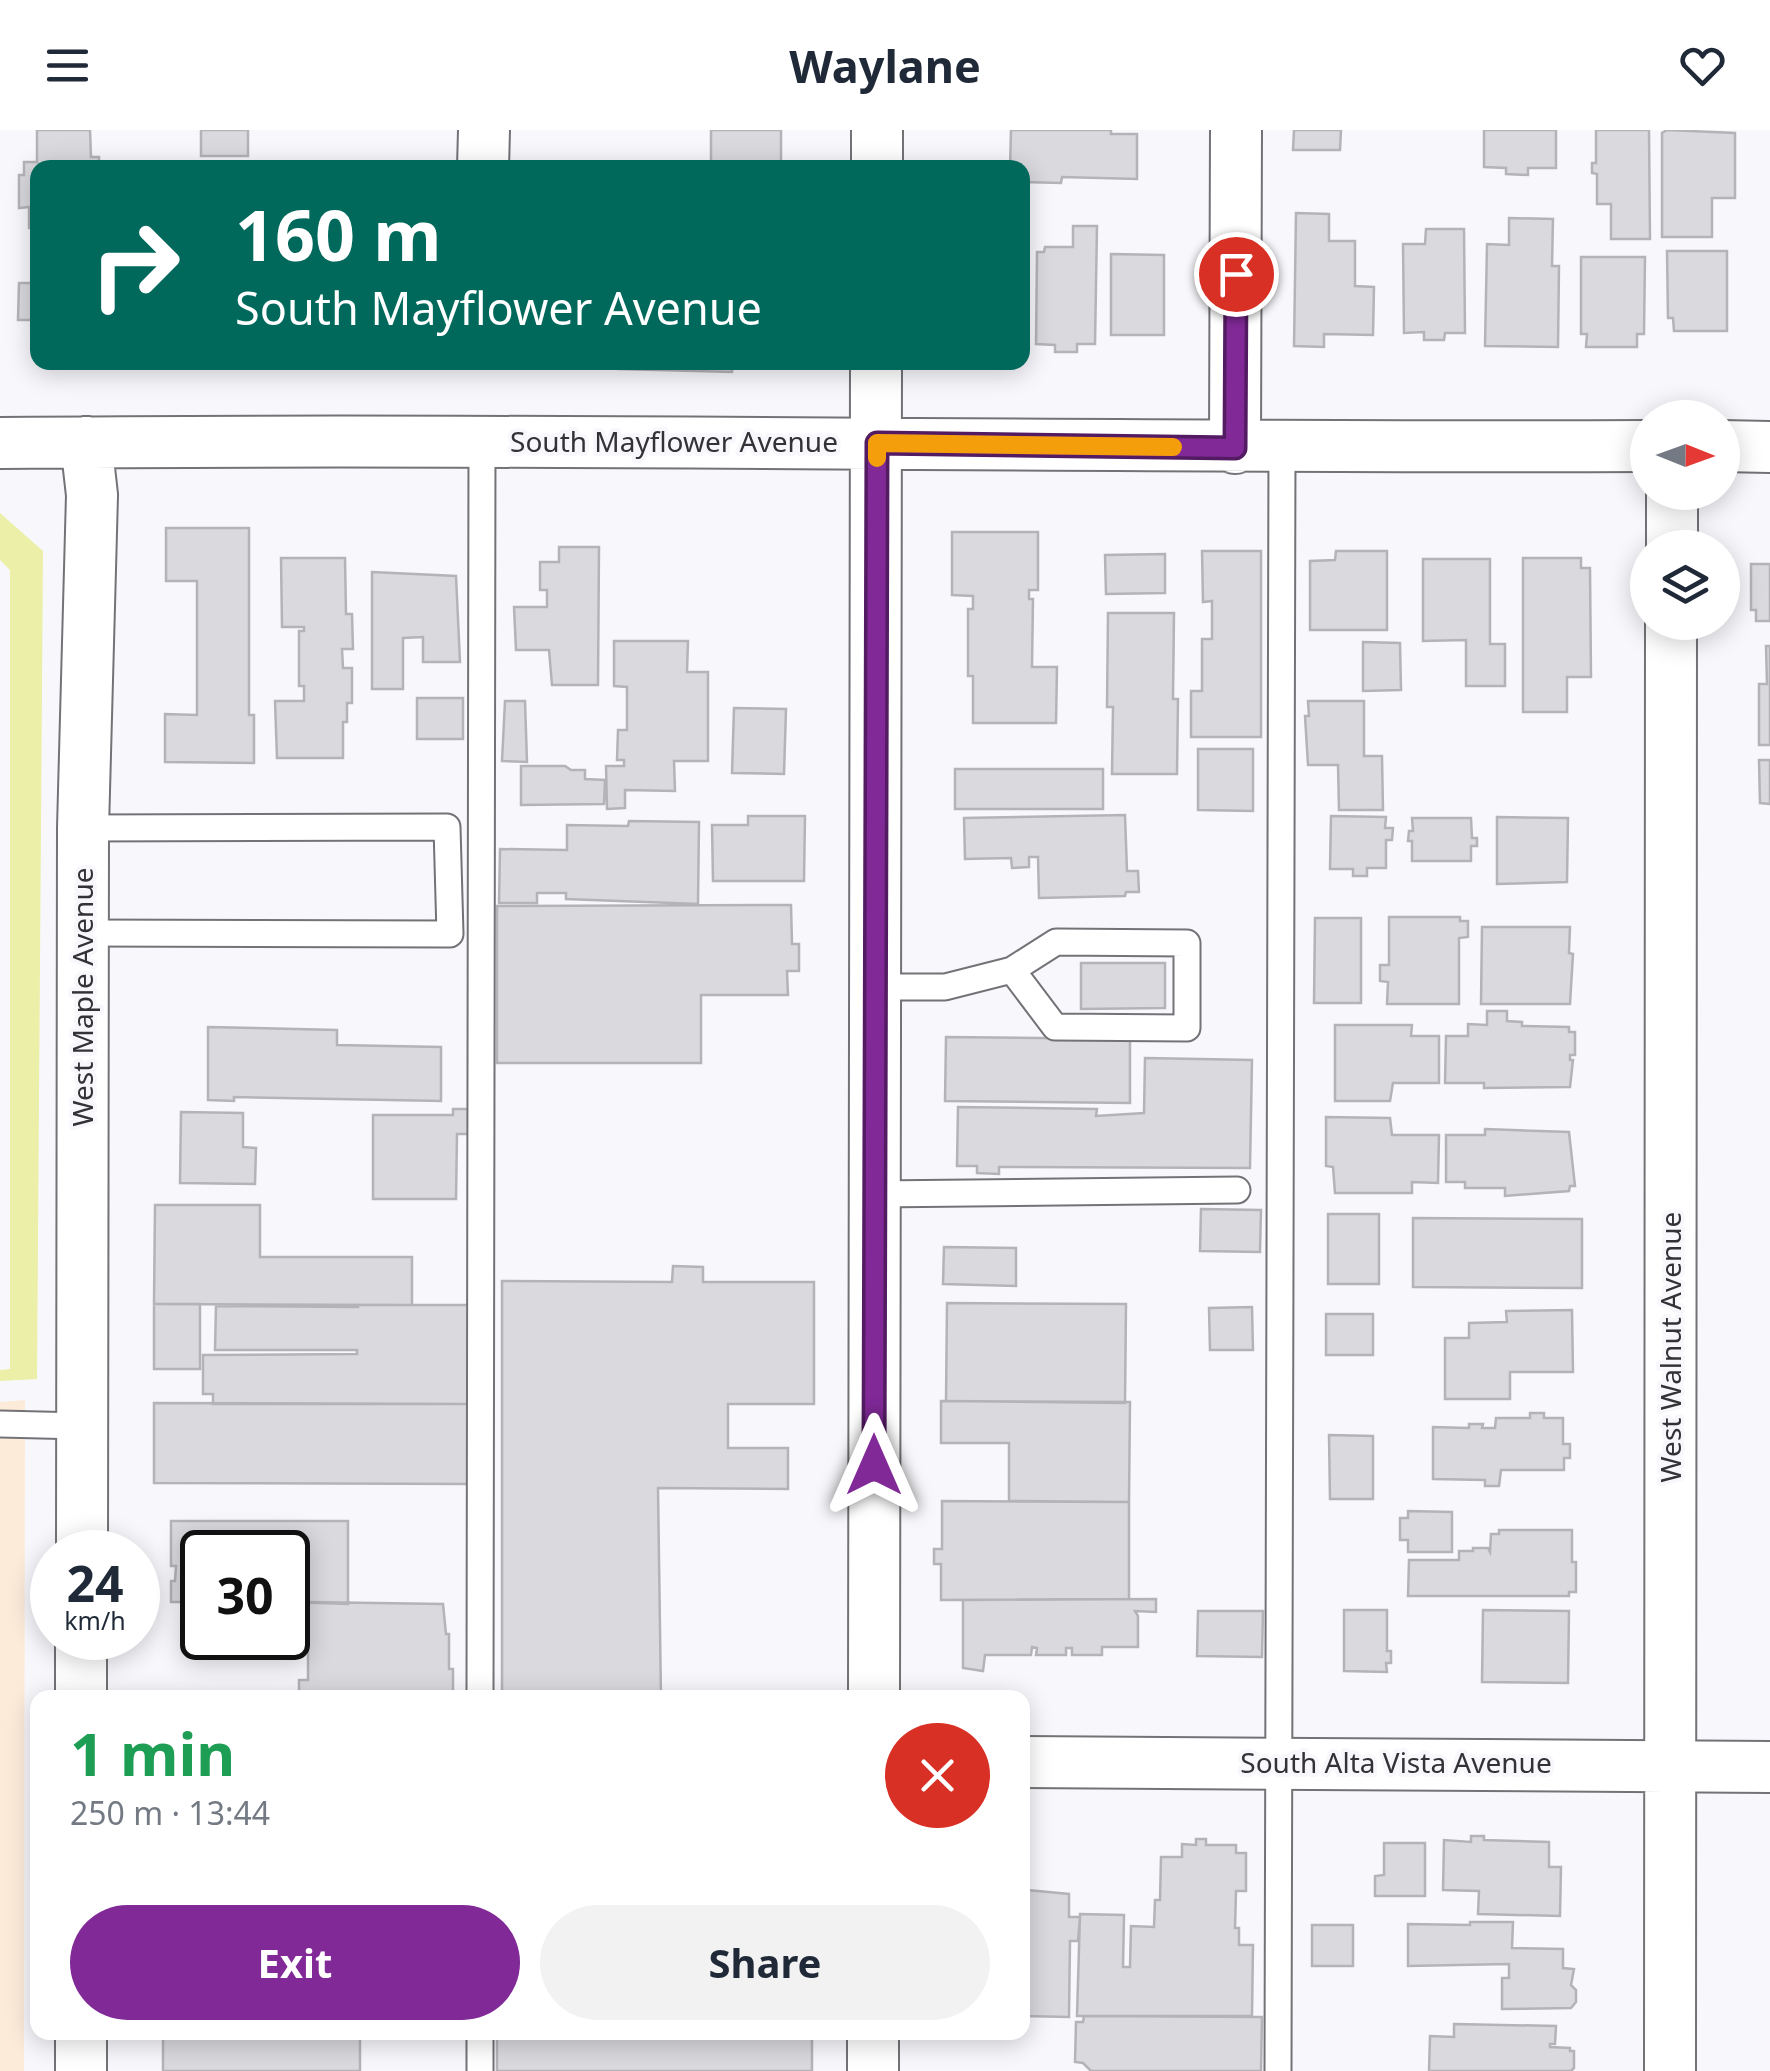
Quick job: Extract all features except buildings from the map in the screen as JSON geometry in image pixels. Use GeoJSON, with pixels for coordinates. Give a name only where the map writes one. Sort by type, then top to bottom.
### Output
{"type":"FeatureCollection","features":[{"type":"Feature","properties":{"kind":"street"},"geometry":{"type":"LineString","coordinates":[[484,130],[484,160]]}},
{"type":"Feature","properties":{"kind":"street"},"geometry":{"type":"LineString","coordinates":[[877,130],[877,160]]}},
{"type":"Feature","properties":{"kind":"street"},"geometry":{"type":"LineString","coordinates":[[1236,130],[1258,448]]}},
{"type":"Feature","properties":{"kind":"street"},"geometry":{"type":"LineString","coordinates":[[874,1690],[876,370]]}},
{"type":"Feature","properties":{"kind":"street","name":"West Maple Avenue"},"geometry":{"type":"LineString","coordinates":[[82,1530],[83,828],[92,495],[86,442]]}},
{"type":"Feature","properties":{"kind":"street","name":"South Mayflower Avenue"},"geometry":{"type":"LineString","coordinates":[[0,443],[1630,446]]}},
{"type":"Feature","properties":{"kind":"street"},"geometry":{"type":"LineString","coordinates":[[1740,446],[1770,447]]}},
{"type":"Feature","properties":{"kind":"street","name":"West Walnut Avenue"},"geometry":{"type":"LineString","coordinates":[[1670,2071],[1672,640]]}},
{"type":"Feature","properties":{"kind":"street"},"geometry":{"type":"LineString","coordinates":[[81,1660],[81,1690]]}},
{"type":"Feature","properties":{"kind":"street","name":"South Alta Vista Avenue"},"geometry":{"type":"LineString","coordinates":[[1030,1762],[1770,1766]]}},
{"type":"Feature","properties":{"kind":"street"},"geometry":{"type":"LineString","coordinates":[[81,2040],[81,2071]]}},
{"type":"Feature","properties":{"kind":"street"},"geometry":{"type":"LineString","coordinates":[[873,2071],[874,2040]]}},
{"type":"Feature","properties":{"kind":"lane"},"geometry":{"type":"LineString","coordinates":[[480,1690],[482,442]]}},
{"type":"Feature","properties":{"kind":"lane"},"geometry":{"type":"LineString","coordinates":[[1258,448],[1280,1762],[1278,2071]]}},
{"type":"Feature","properties":{"kind":"lane"},"geometry":{"type":"LineString","coordinates":[[83,828],[447,827],[450,934],[83,933]]}},
{"type":"Feature","properties":{"kind":"lane"},"geometry":{"type":"LineString","coordinates":[[876,987],[945,987],[1012,970],[1056,942],[1187,943],[1187,1028],[1055,1027],[1012,970]]}},
{"type":"Feature","properties":{"kind":"lane"},"geometry":{"type":"LineString","coordinates":[[875,1194],[1237,1190]]}},
{"type":"Feature","properties":{"kind":"lane"},"geometry":{"type":"LineString","coordinates":[[0,1424],[82,1426]]}},
{"type":"Feature","properties":{"kind":"lane"},"geometry":{"type":"LineString","coordinates":[[480,2040],[480,2071]]}},
{"type":"Feature","properties":{"kind":"shaded area"},"geometry":{"type":"Polygon","coordinates":[[[25,1400],[24,2071],[0,2071],[0,1402],[25,1400]]]}},
{"type":"Feature","properties":{"kind":"green space"},"geometry":{"type":"Polygon","coordinates":[[[0,513],[43,551],[37,1379],[0,1381],[0,1370],[10,1369],[10,570],[0,560],[0,513]]]}},
{"type":"Feature","properties":{"kind":"slow traffic"},"geometry":{"type":"LineString","coordinates":[[877,458],[877,443],[1173,447]]}},
{"type":"Feature","properties":{"kind":"route"},"geometry":{"type":"LineString","coordinates":[[874,1465],[877,443],[1235,448],[1236,274]]}}]}
